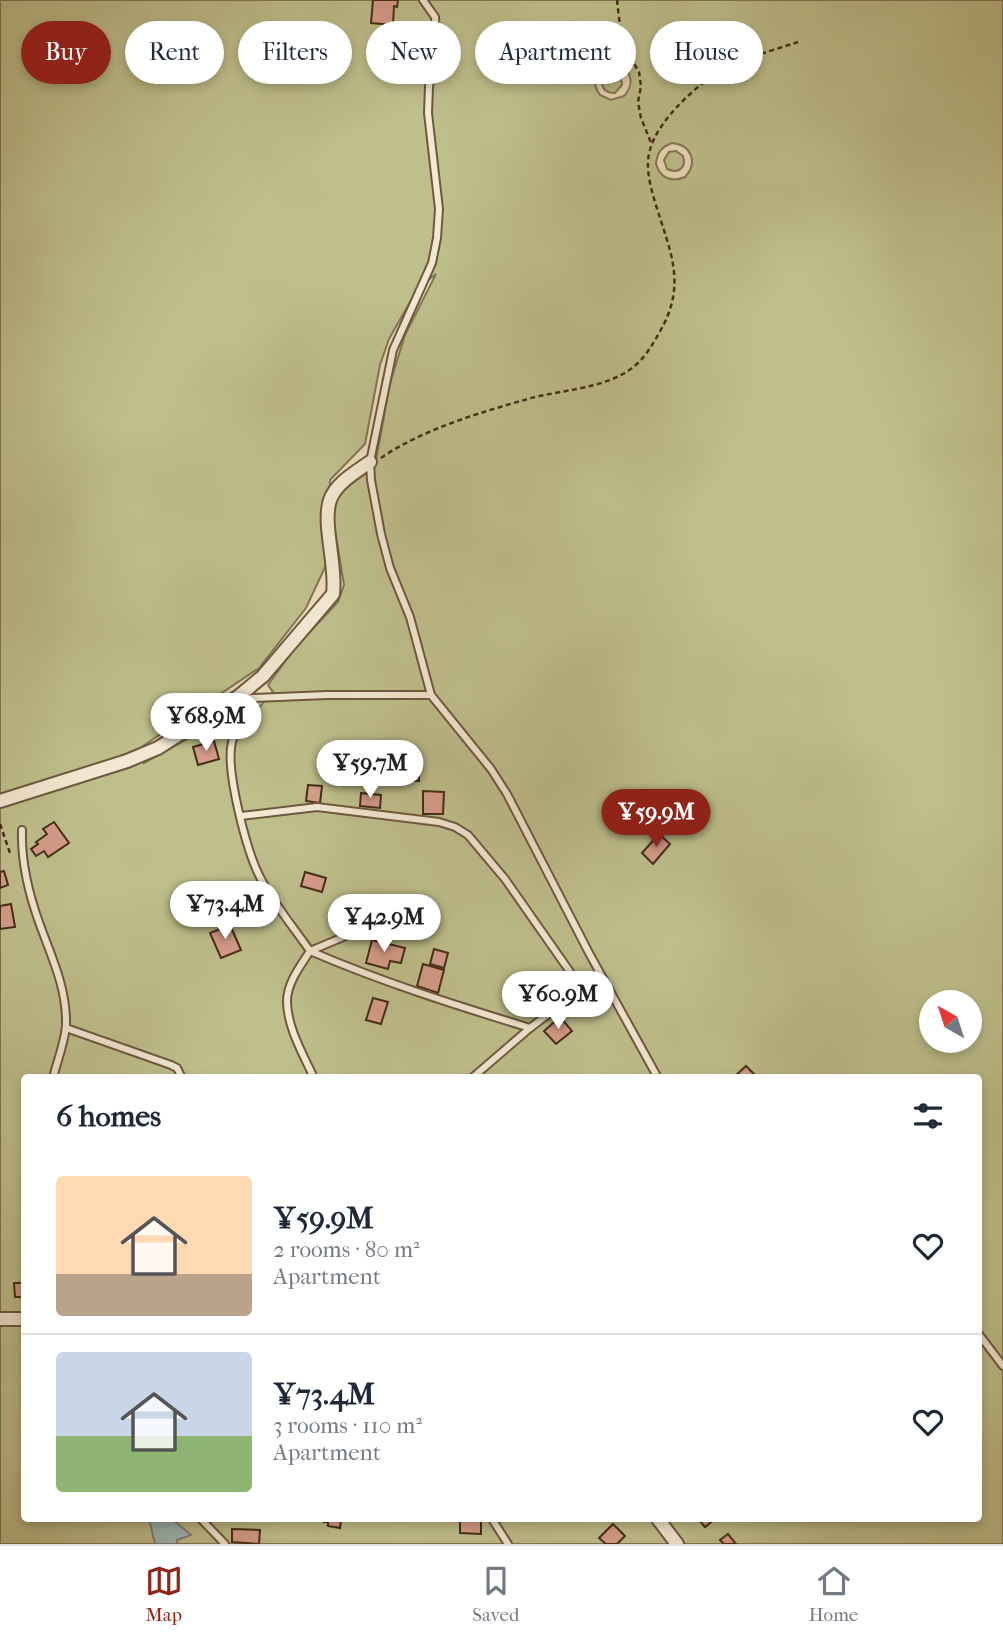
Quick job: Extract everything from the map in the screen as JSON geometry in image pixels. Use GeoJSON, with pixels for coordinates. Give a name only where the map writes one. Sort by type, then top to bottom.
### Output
{"type":"FeatureCollection","features":[{"type":"Feature","properties":{"kind":"street"},"geometry":{"type":"LineString","coordinates":[[0,801],[127,761],[159,748],[239,696],[263,676],[333,594],[335,582],[328,515],[330,499],[339,486],[370,464]]}},
{"type":"Feature","properties":{"kind":"street"},"geometry":{"type":"LineString","coordinates":[[0,1319],[21,1319]]}},
{"type":"Feature","properties":{"kind":"street"},"geometry":{"type":"LineString","coordinates":[[660,1522],[677,1544]]}},
{"type":"Feature","properties":{"kind":"lane"},"geometry":{"type":"LineString","coordinates":[[423,0],[435,17],[436,34],[428,113],[439,209],[437,238],[432,263],[393,350],[370,464],[381,534],[390,568],[410,617],[431,695],[507,793],[589,954],[656,1074]]}},
{"type":"Feature","properties":{"kind":"lane"},"geometry":{"type":"LineString","coordinates":[[239,696],[253,699],[327,695],[431,695]]}},
{"type":"Feature","properties":{"kind":"lane"},"geometry":{"type":"LineString","coordinates":[[253,699],[238,725],[230,750],[230,764],[241,817],[261,880],[310,951],[418,994],[530,1028]]}},
{"type":"Feature","properties":{"kind":"lane"},"geometry":{"type":"LineString","coordinates":[[241,817],[317,807],[439,822],[468,835],[505,879],[582,989],[530,1028],[477,1074]]}},
{"type":"Feature","properties":{"kind":"lane"},"geometry":{"type":"LineString","coordinates":[[22,830],[21,854],[39,923],[58,971],[65,1008],[66,1028],[54,1074]]}},
{"type":"Feature","properties":{"kind":"lane"},"geometry":{"type":"LineString","coordinates":[[312,1074],[296,1039],[287,1000],[294,977],[310,951],[360,930]]}},
{"type":"Feature","properties":{"kind":"lane"},"geometry":{"type":"LineString","coordinates":[[66,1028],[171,1065],[177,1068],[180,1074]]}},
{"type":"Feature","properties":{"kind":"lane"},"geometry":{"type":"LineString","coordinates":[[982,1338],[1003,1366]]}},
{"type":"Feature","properties":{"kind":"lane"},"geometry":{"type":"LineString","coordinates":[[204,1522],[225,1544]]}},
{"type":"Feature","properties":{"kind":"lane"},"geometry":{"type":"LineString","coordinates":[[494,1522],[508,1544]]}},
{"type":"Feature","properties":{"kind":"path"},"geometry":{"type":"LineString","coordinates":[[617,0],[622,44],[639,72],[641,86],[638,102],[641,118],[652,145]]}},
{"type":"Feature","properties":{"kind":"path"},"geometry":{"type":"LineString","coordinates":[[370,464],[407,442],[449,425],[528,399],[600,382],[622,374],[637,364],[666,322],[675,297],[676,272],[651,187],[648,167],[652,145],[660,127],[708,80],[724,69],[799,42]]}},
{"type":"Feature","properties":{"kind":"path"},"geometry":{"type":"LineString","coordinates":[[0,824],[14,864]]}},
{"type":"Feature","properties":{"kind":"green space"},"geometry":{"type":"Polygon","coordinates":[[[0,0],[1003,0],[1003,1544],[0,1544],[0,0]],[[672,143],[659,154],[656,164],[660,173],[667,178],[685,177],[689,172],[691,156],[679,144],[672,143]],[[436,274],[418,288],[389,339],[380,365],[365,444],[330,480],[327,563],[306,608],[259,668],[143,746],[144,763],[231,712],[251,716],[273,692],[268,685],[295,648],[338,602],[344,585],[333,518],[336,500],[342,491],[375,466],[390,383],[405,335],[436,274]]]}},
{"type":"Feature","properties":{"kind":"green space"},"geometry":{"type":"Polygon","coordinates":[[[602,84],[622,85],[615,93],[602,84]]]}},
{"type":"Feature","properties":{"kind":"green space"},"geometry":{"type":"Polygon","coordinates":[[[676,151],[683,156],[683,167],[675,171],[667,169],[664,160],[669,152],[676,151]]]}},
{"type":"Feature","properties":{"kind":"water"},"geometry":{"type":"Polygon","coordinates":[[[150,1522],[176,1522],[191,1535],[177,1540],[177,1544],[155,1544],[150,1522]]]}},
{"type":"Feature","properties":{"kind":"building"},"geometry":{"type":"Polygon","coordinates":[[[373,0],[398,0],[397,7],[394,6],[393,21],[371,21],[373,0]]]}},
{"type":"Feature","properties":{"kind":"building"},"geometry":{"type":"Polygon","coordinates":[[[214,741],[219,759],[198,765],[193,747],[214,741]]]}},
{"type":"Feature","properties":{"kind":"building"},"geometry":{"type":"Polygon","coordinates":[[[398,767],[419,768],[419,781],[398,781],[398,767]]]}},
{"type":"Feature","properties":{"kind":"building"},"geometry":{"type":"Polygon","coordinates":[[[308,785],[322,786],[320,803],[306,801],[308,785]]]}},
{"type":"Feature","properties":{"kind":"building"},"geometry":{"type":"Polygon","coordinates":[[[423,791],[444,792],[443,814],[423,814],[423,791]]]}},
{"type":"Feature","properties":{"kind":"building"},"geometry":{"type":"Polygon","coordinates":[[[361,793],[381,795],[380,808],[360,806],[361,793]]]}},
{"type":"Feature","properties":{"kind":"building"},"geometry":{"type":"Polygon","coordinates":[[[54,822],[69,843],[48,857],[44,851],[36,856],[31,849],[47,834],[43,829],[54,822]]]}},
{"type":"Feature","properties":{"kind":"building"},"geometry":{"type":"Polygon","coordinates":[[[659,834],[670,844],[653,864],[642,853],[659,834]]]}},
{"type":"Feature","properties":{"kind":"building"},"geometry":{"type":"Polygon","coordinates":[[[4,871],[8,885],[0,888],[0,872],[4,871]]]}},
{"type":"Feature","properties":{"kind":"building"},"geometry":{"type":"Polygon","coordinates":[[[305,872],[326,878],[322,892],[301,886],[305,872]]]}},
{"type":"Feature","properties":{"kind":"building"},"geometry":{"type":"Polygon","coordinates":[[[406,898],[421,907],[407,933],[391,924],[406,898]]]}},
{"type":"Feature","properties":{"kind":"building"},"geometry":{"type":"Polygon","coordinates":[[[11,904],[15,927],[0,929],[0,906],[11,904]]]}},
{"type":"Feature","properties":{"kind":"building"},"geometry":{"type":"Polygon","coordinates":[[[230,925],[241,950],[221,958],[210,933],[230,925]]]}},
{"type":"Feature","properties":{"kind":"building"},"geometry":{"type":"Polygon","coordinates":[[[372,940],[405,948],[401,963],[390,961],[388,969],[366,963],[372,940]]]}},
{"type":"Feature","properties":{"kind":"building"},"geometry":{"type":"Polygon","coordinates":[[[434,949],[448,953],[444,968],[430,964],[434,949]]]}},
{"type":"Feature","properties":{"kind":"building"},"geometry":{"type":"Polygon","coordinates":[[[423,964],[444,970],[438,993],[417,986],[423,964]]]}},
{"type":"Feature","properties":{"kind":"building"},"geometry":{"type":"Polygon","coordinates":[[[373,998],[388,1002],[381,1024],[366,1020],[373,998]]]}},
{"type":"Feature","properties":{"kind":"building"},"geometry":{"type":"Polygon","coordinates":[[[560,1017],[572,1031],[556,1044],[544,1031],[560,1017]]]}},
{"type":"Feature","properties":{"kind":"building"},"geometry":{"type":"Polygon","coordinates":[[[746,1066],[754,1074],[737,1074],[746,1066]]]}},
{"type":"Feature","properties":{"kind":"building"},"geometry":{"type":"Polygon","coordinates":[[[14,1283],[21,1283],[21,1297],[15,1297],[14,1283]]]}},
{"type":"Feature","properties":{"kind":"building"},"geometry":{"type":"Polygon","coordinates":[[[328,1522],[341,1522],[340,1528],[328,1526],[328,1522]]]}},
{"type":"Feature","properties":{"kind":"building"},"geometry":{"type":"Polygon","coordinates":[[[460,1522],[481,1522],[481,1534],[460,1533],[460,1522]]]}},
{"type":"Feature","properties":{"kind":"building"},"geometry":{"type":"Polygon","coordinates":[[[613,1524],[625,1536],[617,1544],[606,1544],[599,1538],[613,1524]]]}},
{"type":"Feature","properties":{"kind":"building"},"geometry":{"type":"Polygon","coordinates":[[[232,1529],[260,1530],[259,1544],[232,1542],[232,1529]]]}},
{"type":"Feature","properties":{"kind":"building"},"geometry":{"type":"Polygon","coordinates":[[[728,1534],[736,1544],[724,1544],[720,1540],[728,1534]]]}}]}
